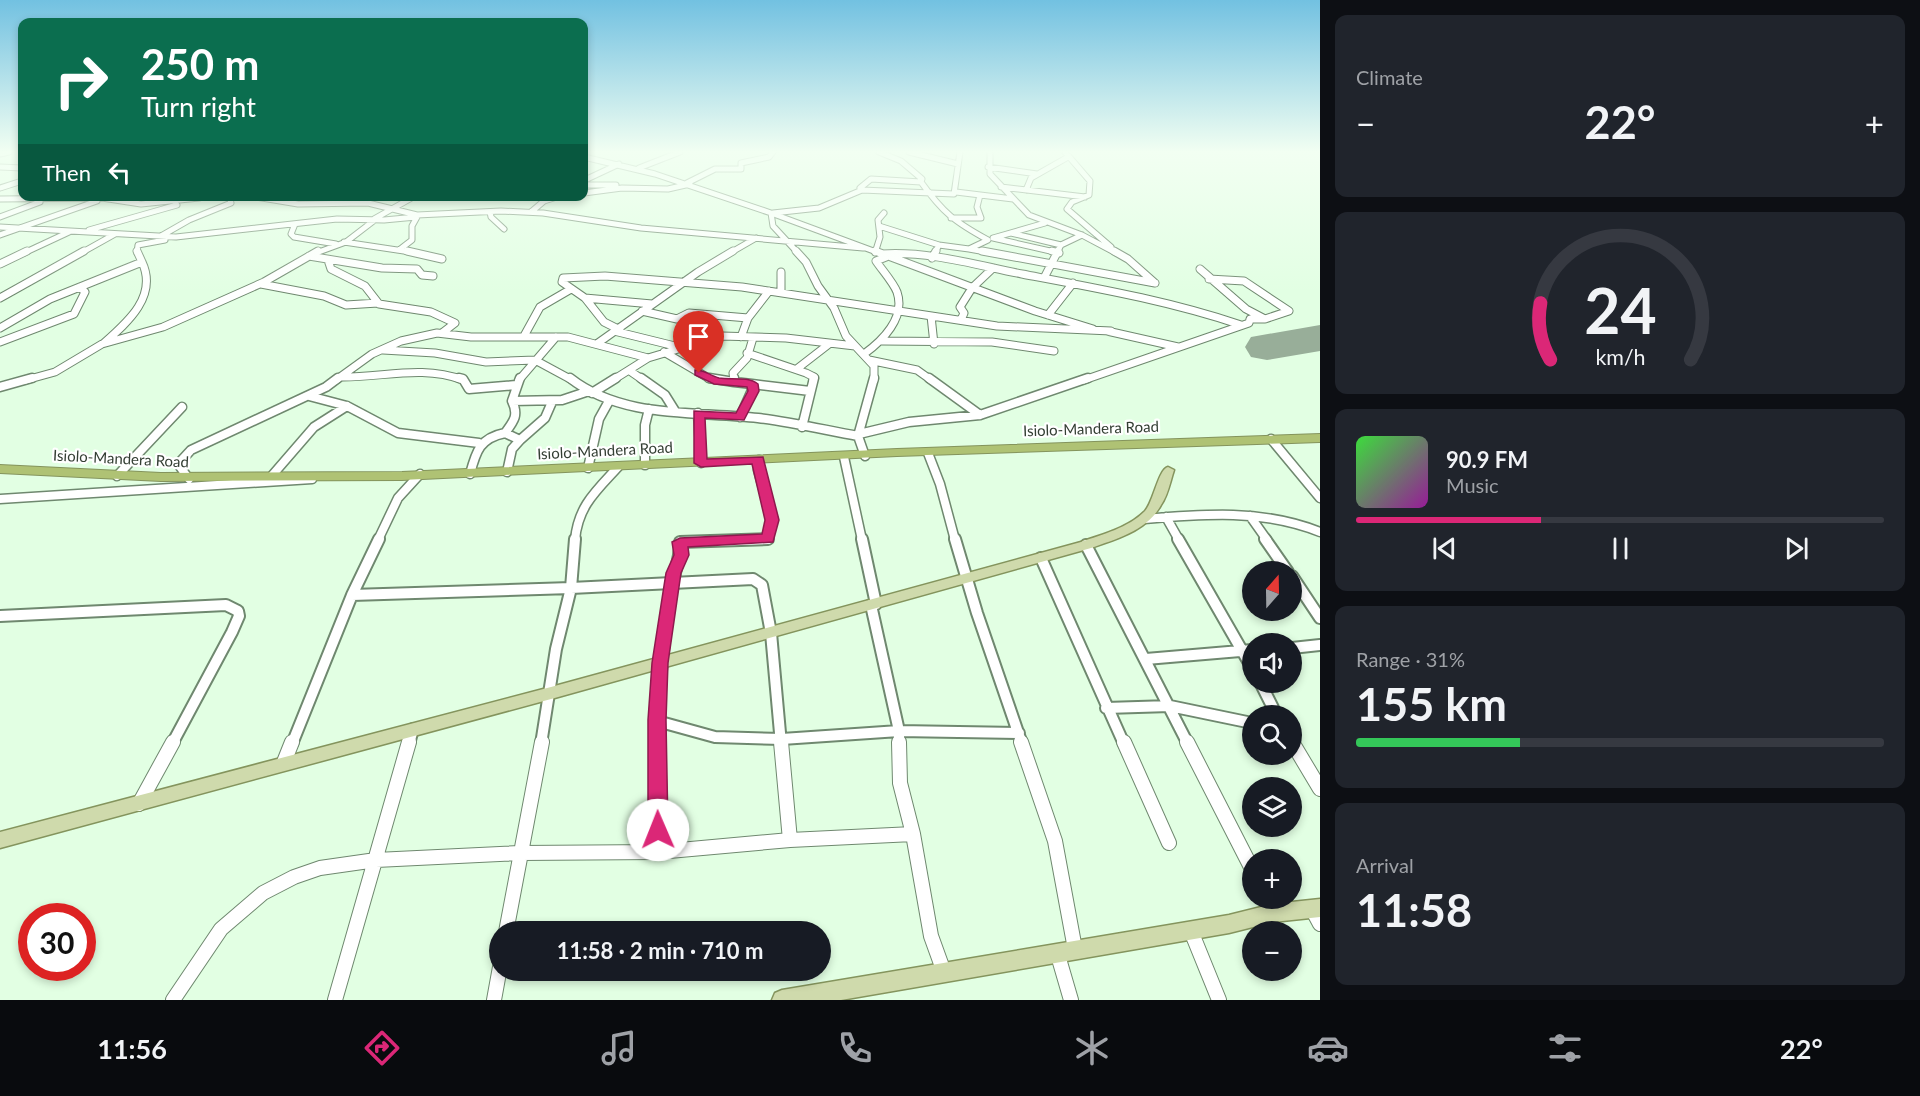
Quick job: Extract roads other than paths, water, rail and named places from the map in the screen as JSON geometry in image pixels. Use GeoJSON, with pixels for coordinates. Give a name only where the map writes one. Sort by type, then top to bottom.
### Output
{"type":"FeatureCollection","features":[{"type":"Feature","properties":{"kind":"highway","name":"Isiolo-Mandera Road"},"geometry":{"type":"LineString","coordinates":[[0,469],[189,479],[330,478],[1320,438]]}},
{"type":"Feature","properties":{"kind":"main road"},"geometry":{"type":"LineString","coordinates":[[0,840],[139,804],[284,762],[551,693],[1086,545],[1132,527],[1144,519],[1155,506],[1168,470]]}},
{"type":"Feature","properties":{"kind":"main road"},"geometry":{"type":"LineString","coordinates":[[782,1000],[1191,931],[1261,909]]}},
{"type":"Feature","properties":{"kind":"main road"},"geometry":{"type":"LineString","coordinates":[[1288,909],[1317,914]]}},
{"type":"Feature","properties":{"kind":"street"},"geometry":{"type":"LineString","coordinates":[[0,199],[18,199]]}},
{"type":"Feature","properties":{"kind":"street"},"geometry":{"type":"LineString","coordinates":[[731,199],[1048,315],[1178,347]]}},
{"type":"Feature","properties":{"kind":"street"},"geometry":{"type":"LineString","coordinates":[[771,213],[819,208],[841,199]]}},
{"type":"Feature","properties":{"kind":"street"},"geometry":{"type":"LineString","coordinates":[[933,199],[935,204],[951,218],[991,239],[1059,253]]}},
{"type":"Feature","properties":{"kind":"street"},"geometry":{"type":"LineString","coordinates":[[951,218],[981,218],[977,207],[979,199]]}},
{"type":"Feature","properties":{"kind":"street"},"geometry":{"type":"LineString","coordinates":[[1013,199],[1029,215],[1045,223],[1082,235],[1121,255]]}},
{"type":"Feature","properties":{"kind":"street"},"geometry":{"type":"LineString","coordinates":[[879,226],[927,239],[939,245],[1053,263],[1155,283],[1068,209],[1068,205],[1081,199]]}},
{"type":"Feature","properties":{"kind":"street"},"geometry":{"type":"LineString","coordinates":[[0,217],[41,201]]}},
{"type":"Feature","properties":{"kind":"street"},"geometry":{"type":"LineString","coordinates":[[0,235],[93,201]]}},
{"type":"Feature","properties":{"kind":"street"},"geometry":{"type":"LineString","coordinates":[[122,201],[141,204],[170,201]]}},
{"type":"Feature","properties":{"kind":"street"},"geometry":{"type":"LineString","coordinates":[[82,232],[190,201]]}},
{"type":"Feature","properties":{"kind":"street"},"geometry":{"type":"LineString","coordinates":[[161,236],[189,220],[231,203],[230,201]]}},
{"type":"Feature","properties":{"kind":"street"},"geometry":{"type":"LineString","coordinates":[[283,201],[298,204],[362,202],[393,208],[417,216]]}},
{"type":"Feature","properties":{"kind":"street"},"geometry":{"type":"LineString","coordinates":[[102,344],[153,331],[259,284],[309,256],[341,243],[406,201]]}},
{"type":"Feature","properties":{"kind":"street"},"geometry":{"type":"LineString","coordinates":[[531,212],[544,201]]}},
{"type":"Feature","properties":{"kind":"street"},"geometry":{"type":"LineString","coordinates":[[490,212],[491,217],[504,229]]}},
{"type":"Feature","properties":{"kind":"street"},"geometry":{"type":"LineString","coordinates":[[0,387],[61,370],[102,344],[129,319],[143,299],[151,281],[149,272],[136,250],[138,245],[176,237],[337,219],[531,212],[611,224],[863,248]]}},
{"type":"Feature","properties":{"kind":"street"},"geometry":{"type":"LineString","coordinates":[[771,213],[773,226],[806,262],[846,336],[867,357],[875,375],[858,435],[865,456]]}},
{"type":"Feature","properties":{"kind":"street"},"geometry":{"type":"LineString","coordinates":[[867,357],[882,341],[897,316],[897,293],[876,261],[880,255],[878,220],[884,213]]}},
{"type":"Feature","properties":{"kind":"street"},"geometry":{"type":"LineString","coordinates":[[399,250],[412,240],[412,226],[417,216]]}},
{"type":"Feature","properties":{"kind":"street"},"geometry":{"type":"LineString","coordinates":[[969,249],[991,239],[1045,223]]}},
{"type":"Feature","properties":{"kind":"street"},"geometry":{"type":"LineString","coordinates":[[295,224],[291,234],[294,237],[399,250],[442,259]]}},
{"type":"Feature","properties":{"kind":"street"},"geometry":{"type":"LineString","coordinates":[[0,227],[176,237]]}},
{"type":"Feature","properties":{"kind":"street"},"geometry":{"type":"LineString","coordinates":[[0,264],[70,231]]}},
{"type":"Feature","properties":{"kind":"street"},"geometry":{"type":"LineString","coordinates":[[1011,233],[1061,245],[1082,235]]}},
{"type":"Feature","properties":{"kind":"street"},"geometry":{"type":"LineString","coordinates":[[0,298],[115,234]]}},
{"type":"Feature","properties":{"kind":"street"},"geometry":{"type":"LineString","coordinates":[[598,343],[685,282],[756,238]]}},
{"type":"Feature","properties":{"kind":"street"},"geometry":{"type":"LineString","coordinates":[[932,258],[939,245]]}},
{"type":"Feature","properties":{"kind":"street"},"geometry":{"type":"LineString","coordinates":[[1044,278],[1059,253],[1061,245]]}},
{"type":"Feature","properties":{"kind":"street"},"geometry":{"type":"LineString","coordinates":[[880,255],[908,254],[1073,283],[1198,309],[1241,325]]}},
{"type":"Feature","properties":{"kind":"street"},"geometry":{"type":"LineString","coordinates":[[309,256],[382,268],[417,269],[422,275],[434,276]]}},
{"type":"Feature","properties":{"kind":"street"},"geometry":{"type":"LineString","coordinates":[[328,260],[332,269],[348,275],[374,293],[378,303]]}},
{"type":"Feature","properties":{"kind":"street"},"geometry":{"type":"LineString","coordinates":[[0,328],[48,300],[142,262]]}},
{"type":"Feature","properties":{"kind":"street"},"geometry":{"type":"LineString","coordinates":[[961,320],[964,314],[960,307],[972,288],[993,268]]}},
{"type":"Feature","properties":{"kind":"street"},"geometry":{"type":"LineString","coordinates":[[1200,269],[1246,309],[1265,319]]}},
{"type":"Feature","properties":{"kind":"street"},"geometry":{"type":"LineString","coordinates":[[781,272],[781,292]]}},
{"type":"Feature","properties":{"kind":"street"},"geometry":{"type":"LineString","coordinates":[[680,347],[616,330],[604,322],[585,298],[562,282],[563,278],[685,282],[827,298],[961,320],[1065,331],[1111,332]]}},
{"type":"Feature","properties":{"kind":"street"},"geometry":{"type":"LineString","coordinates":[[1116,292],[1129,279]]}},
{"type":"Feature","properties":{"kind":"street"},"geometry":{"type":"LineString","coordinates":[[381,350],[435,352],[486,362],[535,360],[566,374],[591,392],[609,401],[649,409],[740,417],[858,435],[909,422],[980,415],[1250,323],[1250,319],[1265,319],[1289,311],[1244,281],[1209,279]]}},
{"type":"Feature","properties":{"kind":"street"},"geometry":{"type":"LineString","coordinates":[[1048,315],[1073,283]]}},
{"type":"Feature","properties":{"kind":"street"},"geometry":{"type":"LineString","coordinates":[[259,284],[324,296],[346,305],[378,303],[388,307],[431,312],[455,323],[442,333]]}},
{"type":"Feature","properties":{"kind":"street"},"geometry":{"type":"LineString","coordinates":[[0,342],[74,314],[85,292],[80,288]]}},
{"type":"Feature","properties":{"kind":"street"},"geometry":{"type":"LineString","coordinates":[[524,336],[540,307],[571,289]]}},
{"type":"Feature","properties":{"kind":"street"},"geometry":{"type":"LineString","coordinates":[[741,337],[748,318],[769,291]]}},
{"type":"Feature","properties":{"kind":"street"},"geometry":{"type":"LineString","coordinates":[[585,298],[652,304]]}},
{"type":"Feature","properties":{"kind":"street"},"geometry":{"type":"LineString","coordinates":[[642,311],[677,320],[689,313],[748,318]]}},
{"type":"Feature","properties":{"kind":"street"},"geometry":{"type":"LineString","coordinates":[[931,316],[934,344]]}},
{"type":"Feature","properties":{"kind":"street"},"geometry":{"type":"LineString","coordinates":[[189,479],[178,464],[179,460],[191,450],[278,408],[309,396],[343,377],[362,359],[401,341],[442,333],[471,337],[556,337],[598,343],[648,358]]}},
{"type":"Feature","properties":{"kind":"street"},"geometry":{"type":"LineString","coordinates":[[512,400],[542,398],[552,402],[591,392],[630,371],[648,358],[722,336],[786,338],[855,346]]}},
{"type":"Feature","properties":{"kind":"street"},"geometry":{"type":"LineString","coordinates":[[505,433],[516,419],[512,400],[516,385],[556,337]]}},
{"type":"Feature","properties":{"kind":"street"},"geometry":{"type":"LineString","coordinates":[[734,382],[733,373],[747,358],[753,338]]}},
{"type":"Feature","properties":{"kind":"street"},"geometry":{"type":"LineString","coordinates":[[882,341],[934,344],[1027,343],[1054,351]]}},
{"type":"Feature","properties":{"kind":"street"},"geometry":{"type":"LineString","coordinates":[[798,368],[829,344]]}},
{"type":"Feature","properties":{"kind":"street"},"geometry":{"type":"LineString","coordinates":[[664,352],[710,380],[810,391]]}},
{"type":"Feature","properties":{"kind":"street"},"geometry":{"type":"LineString","coordinates":[[747,353],[761,360],[798,368],[815,378],[802,427]]}},
{"type":"Feature","properties":{"kind":"street"},"geometry":{"type":"LineString","coordinates":[[867,357],[917,370],[980,415]]}},
{"type":"Feature","properties":{"kind":"street"},"geometry":{"type":"LineString","coordinates":[[343,377],[370,378],[416,370],[463,379],[469,389],[516,385]]}},
{"type":"Feature","properties":{"kind":"street"},"geometry":{"type":"LineString","coordinates":[[630,371],[665,395],[675,411]]}},
{"type":"Feature","properties":{"kind":"street"},"geometry":{"type":"LineString","coordinates":[[740,417],[754,391],[752,384]]}},
{"type":"Feature","properties":{"kind":"street"},"geometry":{"type":"LineString","coordinates":[[309,396],[346,406],[398,433],[479,443]]}},
{"type":"Feature","properties":{"kind":"street"},"geometry":{"type":"LineString","coordinates":[[588,468],[599,419],[609,401]]}},
{"type":"Feature","properties":{"kind":"street"},"geometry":{"type":"LineString","coordinates":[[507,472],[512,449],[539,424],[552,407],[552,402]]}},
{"type":"Feature","properties":{"kind":"street"},"geometry":{"type":"LineString","coordinates":[[269,479],[314,427],[346,406]]}},
{"type":"Feature","properties":{"kind":"street"},"geometry":{"type":"LineString","coordinates":[[117,476],[148,439],[182,407]]}},
{"type":"Feature","properties":{"kind":"street"},"geometry":{"type":"LineString","coordinates":[[645,465],[645,425],[649,409]]}},
{"type":"Feature","properties":{"kind":"street"},"geometry":{"type":"LineString","coordinates":[[698,413],[701,463]]}},
{"type":"Feature","properties":{"kind":"street"},"geometry":{"type":"LineString","coordinates":[[470,474],[479,443],[489,436],[505,433],[520,440]]}},
{"type":"Feature","properties":{"kind":"street"},"geometry":{"type":"LineString","coordinates":[[1270,439],[1320,498]]}},
{"type":"Feature","properties":{"kind":"street"},"geometry":{"type":"LineString","coordinates":[[928,453],[941,483],[949,522],[966,580],[1055,841],[1071,1000]]}},
{"type":"Feature","properties":{"kind":"street"},"geometry":{"type":"LineString","coordinates":[[844,457],[900,731],[900,783],[913,834],[930,936],[944,972]]}},
{"type":"Feature","properties":{"kind":"street"},"geometry":{"type":"LineString","coordinates":[[658,852],[657,720],[660,663],[672,585],[677,562],[681,555],[680,542],[768,538],[772,520],[758,470],[759,460]]}},
{"type":"Feature","properties":{"kind":"street"},"geometry":{"type":"LineString","coordinates":[[508,921],[551,693],[556,649],[571,588],[577,520],[594,493],[618,467]]}},
{"type":"Feature","properties":{"kind":"street"},"geometry":{"type":"LineString","coordinates":[[284,762],[352,595],[398,498],[420,474]]}},
{"type":"Feature","properties":{"kind":"street"},"geometry":{"type":"LineString","coordinates":[[0,499],[330,478]]}},
{"type":"Feature","properties":{"kind":"street"},"geometry":{"type":"LineString","coordinates":[[1250,516],[1281,561]]}},
{"type":"Feature","properties":{"kind":"street"},"geometry":{"type":"LineString","coordinates":[[1144,519],[1278,517],[1320,532]]}},
{"type":"Feature","properties":{"kind":"street"},"geometry":{"type":"LineString","coordinates":[[1166,518],[1242,640]]}},
{"type":"Feature","properties":{"kind":"street"},"geometry":{"type":"LineString","coordinates":[[1086,545],[1242,849]]}},
{"type":"Feature","properties":{"kind":"street"},"geometry":{"type":"LineString","coordinates":[[1041,558],[1106,708],[1169,843]]}},
{"type":"Feature","properties":{"kind":"street"},"geometry":{"type":"LineString","coordinates":[[352,595],[758,581],[762,585],[771,633],[790,840]]}},
{"type":"Feature","properties":{"kind":"street"},"geometry":{"type":"LineString","coordinates":[[1302,591],[1320,618]]}},
{"type":"Feature","properties":{"kind":"street"},"geometry":{"type":"LineString","coordinates":[[0,616],[226,605],[238,611],[239,616],[232,632],[139,804]]}},
{"type":"Feature","properties":{"kind":"street"},"geometry":{"type":"LineString","coordinates":[[1302,647],[1320,645]]}},
{"type":"Feature","properties":{"kind":"street"},"geometry":{"type":"LineString","coordinates":[[1146,659],[1242,651]]}},
{"type":"Feature","properties":{"kind":"street"},"geometry":{"type":"LineString","coordinates":[[1106,708],[1170,706],[1242,721]]}},
{"type":"Feature","properties":{"kind":"street"},"geometry":{"type":"LineString","coordinates":[[657,720],[715,737],[782,738],[900,731],[1019,733]]}},
{"type":"Feature","properties":{"kind":"street"},"geometry":{"type":"LineString","coordinates":[[335,1000],[413,729]]}},
{"type":"Feature","properties":{"kind":"street"},"geometry":{"type":"LineString","coordinates":[[1302,759],[1320,789]]}},
{"type":"Feature","properties":{"kind":"street"},"geometry":{"type":"LineString","coordinates":[[173,1000],[221,929],[263,893],[294,877],[320,868],[376,860],[520,853],[658,852],[790,840],[913,834]]}},
{"type":"Feature","properties":{"kind":"street"},"geometry":{"type":"LineString","coordinates":[[1191,931],[1219,1000]]}},
{"type":"Feature","properties":{"kind":"street"},"geometry":{"type":"LineString","coordinates":[[494,1000],[497,981]]}}]}
